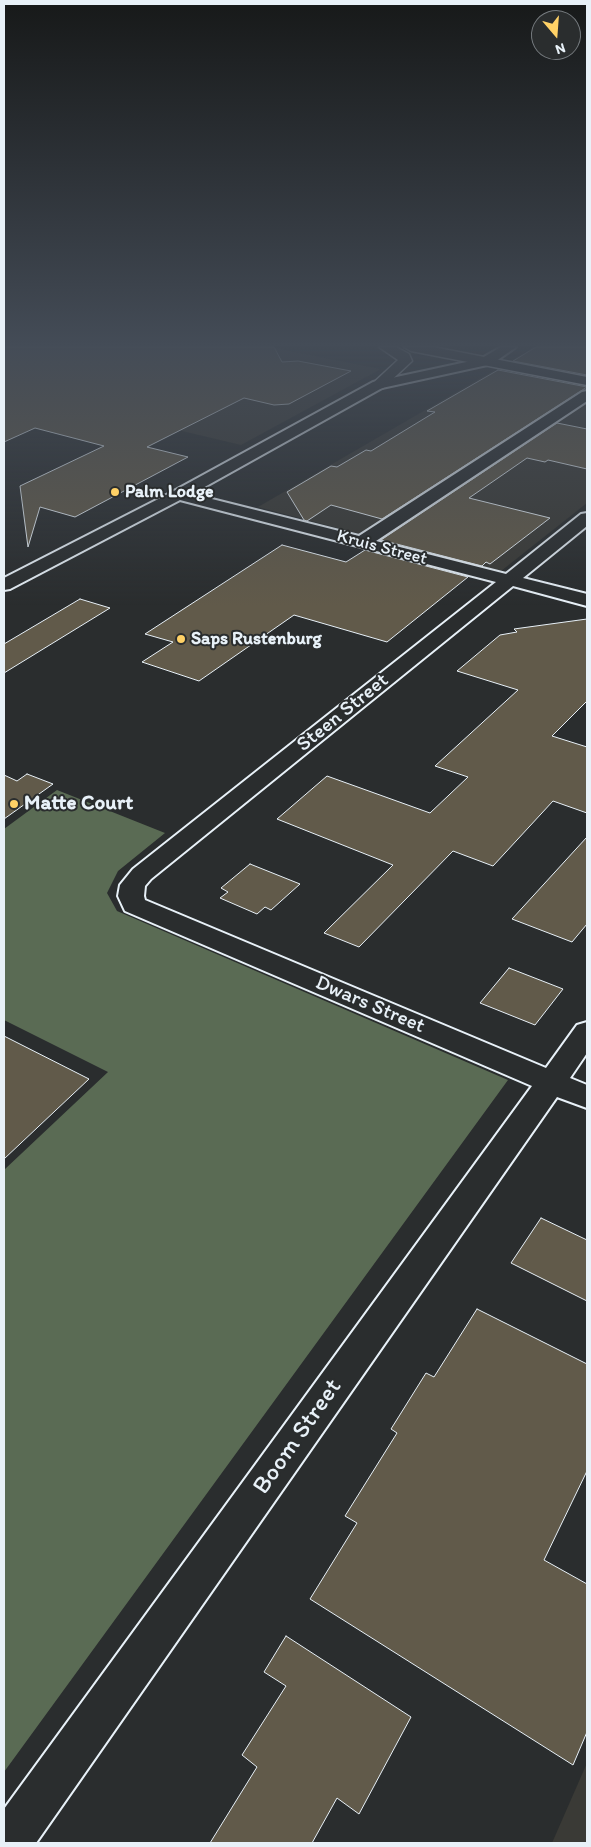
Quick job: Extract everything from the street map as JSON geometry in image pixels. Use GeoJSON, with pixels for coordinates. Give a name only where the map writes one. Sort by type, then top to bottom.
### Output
{"type":"FeatureCollection","features":[{"type":"Feature","properties":{"kind":"street"},"geometry":{"type":"LineString","coordinates":[[4,585],[178,495],[290,433]]}},
{"type":"Feature","properties":{"kind":"street"},"geometry":{"type":"LineString","coordinates":[[361,542],[528,433]]}},
{"type":"Feature","properties":{"kind":"street","name":"Kruis Street"},"geometry":{"type":"LineString","coordinates":[[178,495],[587,600]]}},
{"type":"Feature","properties":{"kind":"street","name":"Steen Street"},"geometry":{"type":"LineString","coordinates":[[153,913],[134,905],[131,896],[134,885],[142,874],[587,518]]}},
{"type":"Feature","properties":{"kind":"street"},"geometry":{"type":"LineString","coordinates":[[13,565],[32,570]]}},
{"type":"Feature","properties":{"kind":"street","name":"Dwars Street"},"geometry":{"type":"LineString","coordinates":[[153,913],[587,1096]]}},
{"type":"Feature","properties":{"kind":"street","name":"Boom Street"},"geometry":{"type":"LineString","coordinates":[[8,1843],[587,1032]]}},
{"type":"Feature","properties":{"kind":"shaded area"},"geometry":{"type":"Polygon","coordinates":[[[191,433],[263,433],[241,445],[191,433]]]}},
{"type":"Feature","properties":{"kind":"shaded area"},"geometry":{"type":"Polygon","coordinates":[[[385,433],[587,433],[587,503],[501,571],[258,507],[385,433]]]}},
{"type":"Feature","properties":{"kind":"shaded area"},"geometry":{"type":"Polygon","coordinates":[[[587,1763],[587,1843],[552,1843],[587,1763]]]}},
{"type":"Feature","properties":{"kind":"green space"},"geometry":{"type":"Polygon","coordinates":[[[57,790],[165,833],[118,871],[107,893],[117,911],[508,1080],[4,1772],[4,1170],[108,1072],[4,1020],[4,829],[57,790]]]}},
{"type":"Feature","properties":{"kind":"building"},"geometry":{"type":"Polygon","coordinates":[[[4,433],[24,433],[4,442],[4,433]]]}},
{"type":"Feature","properties":{"kind":"building"},"geometry":{"type":"Polygon","coordinates":[[[55,433],[174,433],[147,447],[188,457],[75,517],[40,507],[28,547],[20,486],[104,446],[55,433]]]}},
{"type":"Feature","properties":{"kind":"building"},"geometry":{"type":"Polygon","coordinates":[[[400,433],[515,433],[382,519],[331,505],[307,521],[304,520],[287,492],[331,466],[337,467],[366,450],[371,451],[400,433]]]}},
{"type":"Feature","properties":{"kind":"building"},"geometry":{"type":"Polygon","coordinates":[[[542,433],[587,433],[587,469],[548,460],[545,462],[527,458],[469,498],[550,518],[490,564],[486,562],[482,566],[381,540],[542,433]]]}},
{"type":"Feature","properties":{"kind":"building"},"geometry":{"type":"Polygon","coordinates":[[[282,545],[346,562],[365,550],[468,577],[387,642],[294,615],[199,681],[142,662],[173,642],[145,634],[282,545]]]}},
{"type":"Feature","properties":{"kind":"building"},"geometry":{"type":"Polygon","coordinates":[[[80,599],[110,608],[4,673],[4,644],[80,599]]]}},
{"type":"Feature","properties":{"kind":"building"},"geometry":{"type":"Polygon","coordinates":[[[587,619],[587,701],[552,736],[587,747],[587,813],[553,801],[493,866],[453,851],[359,947],[324,933],[393,865],[277,819],[327,776],[430,813],[468,777],[435,766],[518,690],[457,671],[500,635],[517,632],[514,629],[587,619]]]}},
{"type":"Feature","properties":{"kind":"building","name":"Matte Court"},"geometry":{"type":"Polygon","coordinates":[[[27,774],[53,784],[4,819],[4,775],[17,781],[27,774]]]}},
{"type":"Feature","properties":{"kind":"building"},"geometry":{"type":"Polygon","coordinates":[[[587,837],[587,924],[572,942],[512,919],[587,837]]]}},
{"type":"Feature","properties":{"kind":"building"},"geometry":{"type":"Polygon","coordinates":[[[250,864],[300,884],[271,910],[265,907],[257,914],[220,898],[228,892],[221,888],[250,864]]]}},
{"type":"Feature","properties":{"kind":"building"},"geometry":{"type":"Polygon","coordinates":[[[509,968],[563,989],[535,1025],[480,1003],[509,968]]]}},
{"type":"Feature","properties":{"kind":"building"},"geometry":{"type":"Polygon","coordinates":[[[4,1036],[89,1079],[4,1159],[4,1036]]]}},
{"type":"Feature","properties":{"kind":"building"},"geometry":{"type":"Polygon","coordinates":[[[541,1218],[587,1240],[587,1301],[511,1263],[541,1218]]]}},
{"type":"Feature","properties":{"kind":"building"},"geometry":{"type":"Polygon","coordinates":[[[477,1309],[587,1364],[587,1471],[544,1560],[587,1584],[587,1732],[573,1765],[310,1599],[357,1523],[345,1516],[397,1433],[391,1429],[426,1373],[434,1377],[477,1309]]]}},
{"type":"Feature","properties":{"kind":"building"},"geometry":{"type":"Polygon","coordinates":[[[286,1636],[411,1717],[359,1814],[337,1798],[312,1843],[210,1843],[257,1767],[242,1755],[286,1686],[264,1672],[286,1636]]]}},
{"type":"Feature","properties":{"kind":"place","name":"Palm Lodge"},"geometry":{"type":"Point","coordinates":[115,492]}},
{"type":"Feature","properties":{"kind":"place","name":"Saps Rustenburg"},"geometry":{"type":"Point","coordinates":[181,639]}},
{"type":"Feature","properties":{"kind":"place","name":"Matte Court"},"geometry":{"type":"Point","coordinates":[14,804]}}]}
